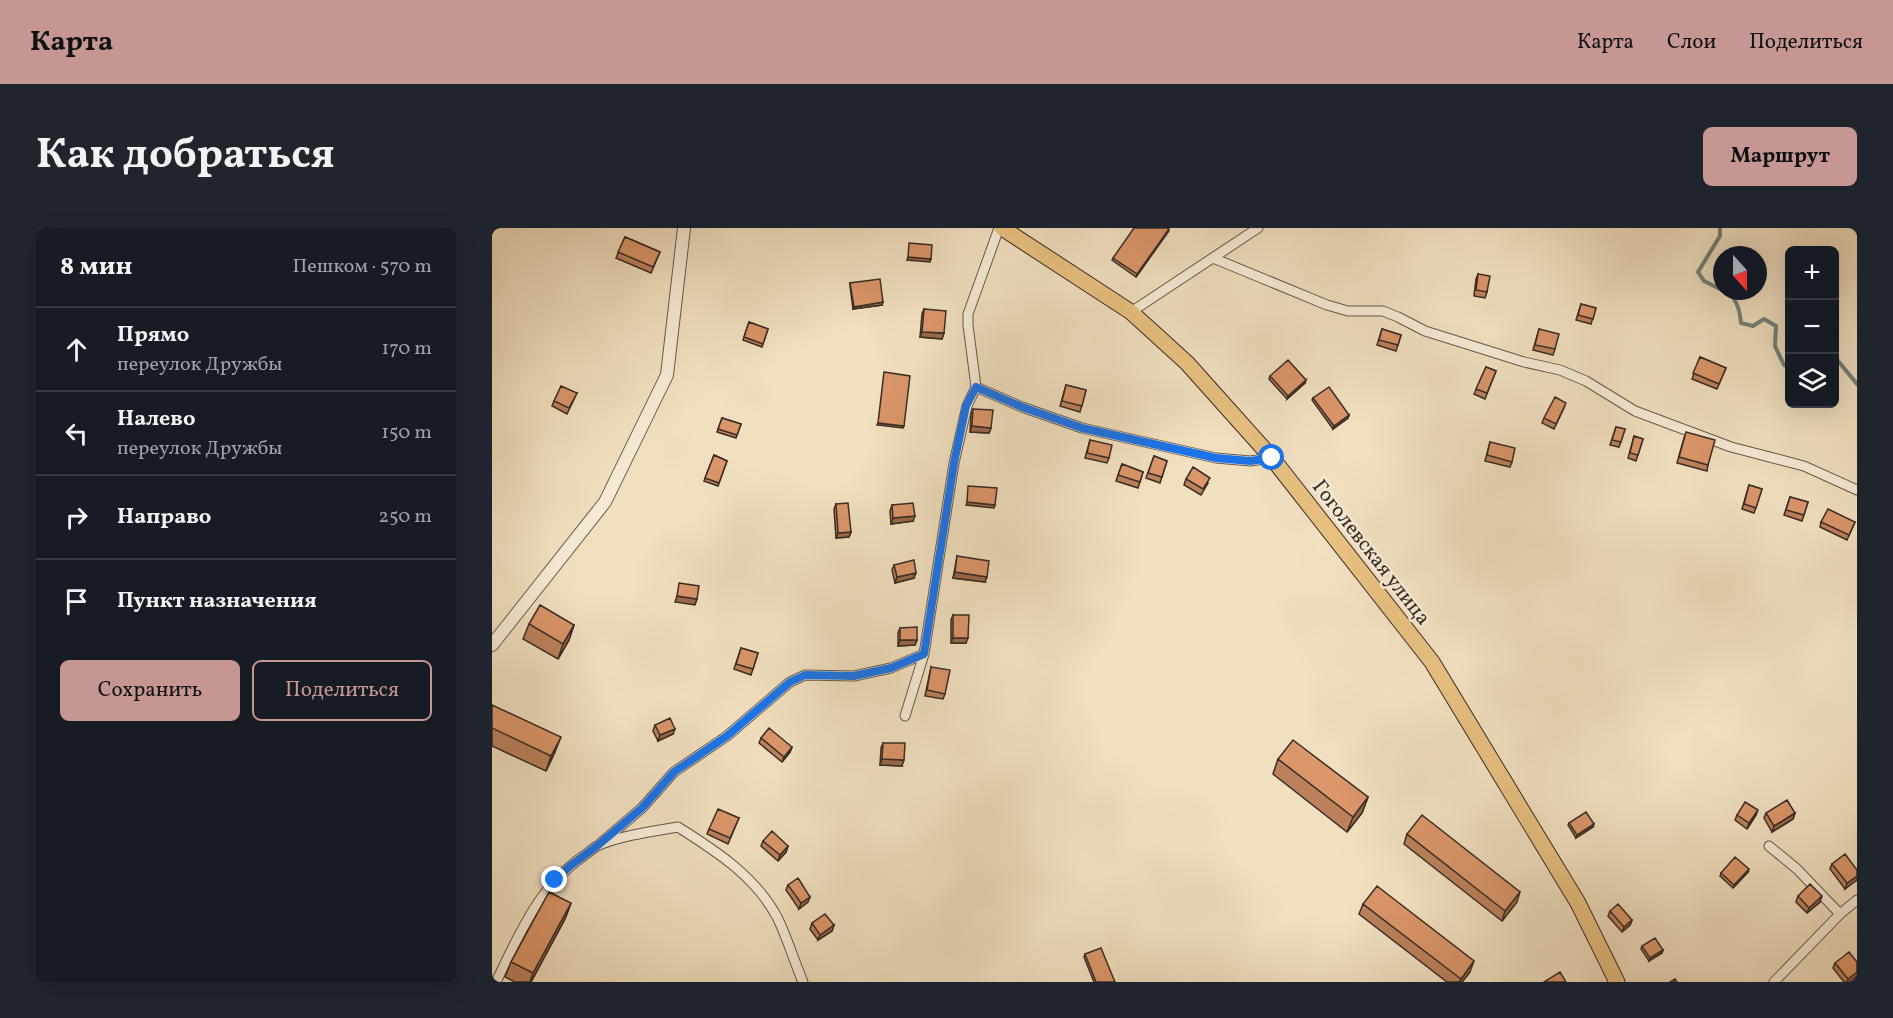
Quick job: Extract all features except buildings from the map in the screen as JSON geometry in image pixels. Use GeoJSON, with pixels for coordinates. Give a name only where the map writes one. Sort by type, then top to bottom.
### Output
{"type":"FeatureCollection","features":[{"type":"Feature","properties":{"kind":"main road","name":"Гоголевская улица"},"geometry":{"type":"LineString","coordinates":[[1000,228],[1131,312],[1187,363],[1272,458],[1432,662],[1578,903],[1617,982]]}},
{"type":"Feature","properties":{"kind":"street"},"geometry":{"type":"LineString","coordinates":[[492,645],[605,502],[667,375],[684,228]]}},
{"type":"Feature","properties":{"kind":"street"},"geometry":{"type":"LineString","coordinates":[[905,716],[924,654],[954,463],[966,406],[976,387],[968,314],[1000,228]]}},
{"type":"Feature","properties":{"kind":"street"},"geometry":{"type":"LineString","coordinates":[[1131,312],[1258,228]]}},
{"type":"Feature","properties":{"kind":"street"},"geometry":{"type":"LineString","coordinates":[[1213,258],[1327,306],[1348,311],[1383,311],[1398,316],[1425,332],[1524,362],[1560,370],[1586,381],[1635,411],[1731,447],[1804,466],[1857,490]]}},
{"type":"Feature","properties":{"kind":"street"},"geometry":{"type":"LineString","coordinates":[[976,387],[1022,407],[1082,428],[1216,458],[1250,461],[1272,458]]}},
{"type":"Feature","properties":{"kind":"street"},"geometry":{"type":"LineString","coordinates":[[496,982],[530,912],[570,866],[642,808],[674,772],[727,736],[790,682],[805,675],[854,676],[891,668],[924,654]]}},
{"type":"Feature","properties":{"kind":"street"},"geometry":{"type":"LineString","coordinates":[[597,846],[635,835],[678,827],[718,852],[754,884],[777,917],[802,982]]}},
{"type":"Feature","properties":{"kind":"street"},"geometry":{"type":"LineString","coordinates":[[1769,846],[1797,869],[1840,914]]}},
{"type":"Feature","properties":{"kind":"street"},"geometry":{"type":"LineString","coordinates":[[1774,982],[1840,914],[1857,900]]}},
{"type":"Feature","properties":{"kind":"waterway"},"geometry":{"type":"LineString","coordinates":[[1714,246],[1720,236],[1720,228]]}},
{"type":"Feature","properties":{"kind":"waterway"},"geometry":{"type":"LineString","coordinates":[[1713,247],[1698,272],[1704,281],[1713,286]]}},
{"type":"Feature","properties":{"kind":"waterway"},"geometry":{"type":"LineString","coordinates":[[1734,300],[1739,309],[1741,323],[1753,326],[1764,319],[1776,326],[1775,346],[1785,365]]}},
{"type":"Feature","properties":{"kind":"waterway"},"geometry":{"type":"LineString","coordinates":[[1839,362],[1857,384]]}},
{"type":"Feature","properties":{"kind":"route"},"geometry":{"type":"LineString","coordinates":[[555,880],[642,808],[674,772],[727,736],[790,682],[805,675],[854,676],[891,668],[924,654],[954,463],[966,406],[976,387],[1022,407],[1082,428],[1216,458],[1257,461],[1272,458]]}}]}
